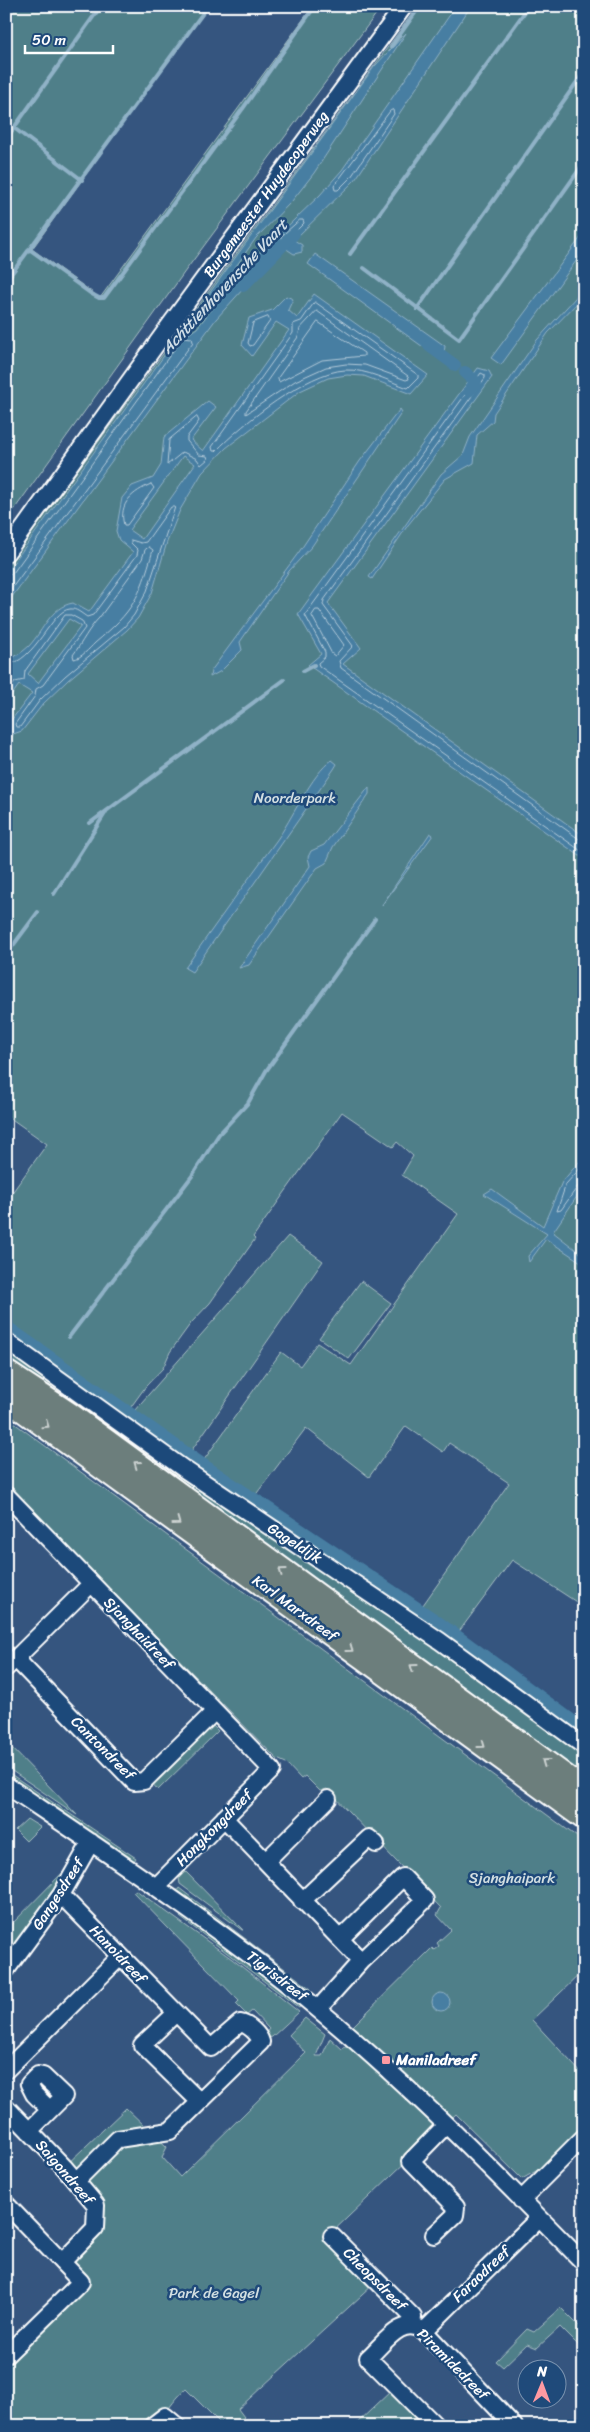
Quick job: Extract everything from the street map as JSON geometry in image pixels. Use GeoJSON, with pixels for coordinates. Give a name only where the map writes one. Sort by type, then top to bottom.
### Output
{"type":"FeatureCollection","features":[{"type":"Feature","properties":{"kind":"highway","name":"Karl Marxdreef"},"geometry":{"type":"LineString","coordinates":[[6,1373],[68,1414],[584,1791]]}},
{"type":"Feature","properties":{"kind":"highway","name":"Karl Marxdreef"},"geometry":{"type":"LineString","coordinates":[[6,1397],[584,1817]]}},
{"type":"Feature","properties":{"kind":"street","name":"Burgemeester Huydecoperweg"},"geometry":{"type":"LineString","coordinates":[[6,553],[181,309],[404,6]]}},
{"type":"Feature","properties":{"kind":"street","name":"Gageldijk"},"geometry":{"type":"LineString","coordinates":[[6,1341],[184,1469],[440,1641],[584,1746]]}},
{"type":"Feature","properties":{"kind":"street","name":"Sjanghaidreef"},"geometry":{"type":"LineString","coordinates":[[6,1495],[272,1770]]}},
{"type":"Feature","properties":{"kind":"street"},"geometry":{"type":"LineString","coordinates":[[11,1664],[92,1584]]}},
{"type":"Feature","properties":{"kind":"street","name":"Cantondreef"},"geometry":{"type":"LineString","coordinates":[[11,1664],[134,1782],[144,1781],[215,1711]]}},
{"type":"Feature","properties":{"kind":"street","name":"Hongkongdreef"},"geometry":{"type":"LineString","coordinates":[[157,1886],[272,1770]]}},
{"type":"Feature","properties":{"kind":"street","name":"Tigrisdreef"},"geometry":{"type":"LineString","coordinates":[[6,1785],[157,1886],[238,1945],[318,2009],[446,2125],[584,2263]]}},
{"type":"Feature","properties":{"kind":"street"},"geometry":{"type":"LineString","coordinates":[[266,1861],[328,1799]]}},
{"type":"Feature","properties":{"kind":"street"},"geometry":{"type":"LineString","coordinates":[[224,1818],[361,1961]]}},
{"type":"Feature","properties":{"kind":"street"},"geometry":{"type":"LineString","coordinates":[[302,1901],[369,1838],[376,1844]]}},
{"type":"Feature","properties":{"kind":"street","name":"Gangesdreef"},"geometry":{"type":"LineString","coordinates":[[6,1970],[61,1895],[91,1842]]}},
{"type":"Feature","properties":{"kind":"street"},"geometry":{"type":"LineString","coordinates":[[318,2009],[361,1961],[425,1900],[403,1877],[340,1939]]}},
{"type":"Feature","properties":{"kind":"street","name":"Hanoidreef"},"geometry":{"type":"LineString","coordinates":[[61,1895],[211,2048],[240,2023],[245,2024],[260,2038],[261,2042],[170,2131],[118,2140],[76,2180]]}},
{"type":"Feature","properties":{"kind":"street"},"geometry":{"type":"LineString","coordinates":[[6,2070],[120,1957]]}},
{"type":"Feature","properties":{"kind":"street"},"geometry":{"type":"LineString","coordinates":[[176,2013],[142,2045],[198,2102]]}},
{"type":"Feature","properties":{"kind":"street","name":"Saigondreef"},"geometry":{"type":"LineString","coordinates":[[6,2108],[76,2180],[96,2205],[95,2228],[62,2262]]}},
{"type":"Feature","properties":{"kind":"street","name":"Saigondreef"},"geometry":{"type":"LineString","coordinates":[[29,2131],[50,2110]]}},
{"type":"Feature","properties":{"kind":"street"},"geometry":{"type":"LineString","coordinates":[[434,2235],[456,2214],[456,2207],[410,2160],[446,2125]]}},
{"type":"Feature","properties":{"kind":"street"},"geometry":{"type":"LineString","coordinates":[[521,2200],[584,2137]]}},
{"type":"Feature","properties":{"kind":"street"},"geometry":{"type":"LineString","coordinates":[[6,2204],[82,2282],[6,2355]]}},
{"type":"Feature","properties":{"kind":"street","name":"Faraodreef"},"geometry":{"type":"LineString","coordinates":[[436,2426],[368,2358],[402,2326],[418,2328],[539,2218]]}},
{"type":"Feature","properties":{"kind":"street","name":"Cheopsdreef"},"geometry":{"type":"LineString","coordinates":[[332,2236],[413,2317],[418,2328]]}},
{"type":"Feature","properties":{"kind":"street","name":"Piramidedreef"},"geometry":{"type":"LineString","coordinates":[[418,2328],[514,2426]]}},
{"type":"Feature","properties":{"kind":"green space"},"geometry":{"type":"Polygon","coordinates":[[[6,6],[208,6],[32,249],[100,298],[313,6],[382,6],[186,270],[6,521],[6,6]]]}},
{"type":"Feature","properties":{"kind":"green space","name":"Noorderpark"},"geometry":{"type":"Polygon","coordinates":[[[418,6],[584,6],[584,1607],[512,1560],[455,1637],[418,1612],[509,1483],[449,1443],[443,1452],[406,1426],[369,1477],[306,1428],[251,1501],[201,1464],[281,1352],[300,1366],[317,1343],[351,1365],[458,1214],[402,1175],[413,1156],[397,1142],[393,1147],[342,1112],[253,1237],[255,1239],[210,1303],[191,1323],[170,1352],[163,1368],[146,1386],[120,1422],[6,1341],[6,1201],[47,1144],[6,1115],[6,568],[418,6]]]}},
{"type":"Feature","properties":{"kind":"green space"},"geometry":{"type":"Polygon","coordinates":[[[288,1236],[323,1261],[187,1457],[132,1419],[134,1411],[288,1236]]]}},
{"type":"Feature","properties":{"kind":"green space"},"geometry":{"type":"Polygon","coordinates":[[[361,1281],[391,1303],[349,1359],[319,1338],[361,1281]]]}},
{"type":"Feature","properties":{"kind":"green space"},"geometry":{"type":"Polygon","coordinates":[[[6,1348],[584,1750],[584,1782],[6,1363],[6,1348]]]}},
{"type":"Feature","properties":{"kind":"green space"},"geometry":{"type":"Polygon","coordinates":[[[6,1417],[584,1842],[584,1970],[532,2020],[584,2076],[584,2137],[569,2152],[522,2179],[456,2114],[327,2237],[374,2284],[238,2409],[244,2417],[235,2426],[230,2426],[223,2420],[220,2423],[186,2389],[152,2426],[6,2426],[6,2359],[81,2283],[62,2262],[96,2218],[64,2167],[126,2108],[167,2147],[162,2157],[180,2177],[306,2053],[289,2035],[305,2018],[325,2034],[316,2056],[322,2056],[330,2038],[342,2049],[359,2034],[352,2027],[432,1948],[434,1950],[439,1946],[437,1943],[451,1930],[437,1915],[441,1908],[327,1789],[320,1791],[305,1776],[301,1779],[286,1763],[277,1759],[6,1484],[6,1417]]]}},
{"type":"Feature","properties":{"kind":"green space"},"geometry":{"type":"Polygon","coordinates":[[[210,1723],[218,1731],[158,1790],[150,1781],[210,1723]]]}},
{"type":"Feature","properties":{"kind":"green space"},"geometry":{"type":"Polygon","coordinates":[[[6,1742],[77,1815],[6,1767],[6,1742]]]}},
{"type":"Feature","properties":{"kind":"green space"},"geometry":{"type":"Polygon","coordinates":[[[6,1771],[136,1858],[134,1861],[6,1775],[6,1771]]]}},
{"type":"Feature","properties":{"kind":"green space"},"geometry":{"type":"Polygon","coordinates":[[[27,1819],[40,1827],[26,1841],[15,1830],[27,1819]]]}},
{"type":"Feature","properties":{"kind":"green space"},"geometry":{"type":"Polygon","coordinates":[[[68,1867],[70,1868],[6,1959],[6,1930],[68,1867]]]}},
{"type":"Feature","properties":{"kind":"green space"},"geometry":{"type":"Polygon","coordinates":[[[185,1871],[243,1930],[180,1884],[179,1878],[185,1871]]]}},
{"type":"Feature","properties":{"kind":"green space"},"geometry":{"type":"Polygon","coordinates":[[[179,1888],[311,1989],[309,1991],[177,1891],[179,1888]]]}},
{"type":"Feature","properties":{"kind":"green space"},"geometry":{"type":"Polygon","coordinates":[[[136,1890],[232,1959],[299,2012],[272,2037],[268,2038],[264,2035],[269,2029],[252,2011],[247,2015],[236,2004],[239,2001],[133,1892],[136,1890]]]}},
{"type":"Feature","properties":{"kind":"green space"},"geometry":{"type":"Polygon","coordinates":[[[182,1914],[301,2005],[299,2008],[180,1917],[182,1914]]]}},
{"type":"Feature","properties":{"kind":"green space"},"geometry":{"type":"Polygon","coordinates":[[[561,2308],[584,2331],[584,2351],[560,2327],[537,2348],[527,2344],[503,2367],[496,2361],[527,2329],[534,2332],[561,2308]]]}},
{"type":"Feature","properties":{"kind":"green space"},"geometry":{"type":"Polygon","coordinates":[[[392,2390],[427,2426],[354,2426],[392,2390]]]}},
{"type":"Feature","properties":{"kind":"water"},"geometry":{"type":"Polygon","coordinates":[[[456,6],[471,6],[355,180],[294,240],[302,245],[302,252],[294,254],[282,246],[216,319],[6,605],[6,573],[374,67],[406,33],[314,173],[292,201],[256,238],[188,334],[197,328],[246,266],[320,195],[342,170],[456,6]]]}},
{"type":"Feature","properties":{"kind":"water"},"geometry":{"type":"Polygon","coordinates":[[[584,233],[584,250],[501,365],[491,358],[584,233]]]}},
{"type":"Feature","properties":{"kind":"water"},"geometry":{"type":"Polygon","coordinates":[[[315,254],[445,346],[444,353],[437,357],[308,264],[315,254]]]}},
{"type":"Feature","properties":{"kind":"water"},"geometry":{"type":"Polygon","coordinates":[[[584,283],[582,298],[548,333],[494,413],[493,421],[477,435],[474,463],[445,479],[408,525],[372,579],[369,577],[441,474],[463,455],[470,437],[537,340],[576,297],[584,283]]]}},
{"type":"Feature","properties":{"kind":"water"},"geometry":{"type":"Polygon","coordinates":[[[314,294],[428,375],[411,394],[364,376],[347,375],[328,378],[300,391],[226,448],[202,473],[180,510],[167,542],[152,593],[138,618],[127,630],[43,704],[22,731],[13,734],[6,749],[6,727],[32,693],[19,685],[6,703],[6,662],[29,646],[53,614],[65,605],[73,603],[89,612],[133,552],[119,540],[116,531],[122,498],[132,486],[153,478],[161,465],[164,437],[208,401],[216,407],[191,440],[203,451],[289,330],[276,322],[252,356],[242,345],[249,318],[272,310],[286,296],[293,299],[288,310],[297,318],[314,294]],[[183,456],[129,530],[142,539],[195,464],[183,456]],[[69,619],[28,674],[38,683],[81,626],[69,619]]]}},
{"type":"Feature","properties":{"kind":"water"},"geometry":{"type":"Polygon","coordinates":[[[478,368],[489,371],[492,377],[328,603],[361,648],[343,664],[584,836],[584,859],[308,665],[321,654],[298,614],[478,368]]]}},
{"type":"Feature","properties":{"kind":"water"},"geometry":{"type":"Polygon","coordinates":[[[400,409],[402,412],[312,546],[289,571],[240,642],[242,650],[221,671],[210,677],[211,671],[299,552],[360,461],[400,409]]]}},
{"type":"Feature","properties":{"kind":"water"},"geometry":{"type":"Polygon","coordinates":[[[332,760],[337,764],[334,769],[192,972],[185,968],[276,841],[309,786],[324,766],[332,760]]]}},
{"type":"Feature","properties":{"kind":"water"},"geometry":{"type":"Polygon","coordinates":[[[369,787],[369,794],[333,847],[326,863],[317,868],[249,965],[239,968],[310,866],[308,857],[311,851],[324,845],[369,787]]]}},
{"type":"Feature","properties":{"kind":"water"},"geometry":{"type":"Polygon","coordinates":[[[430,833],[433,835],[382,905],[430,833]]]}},
{"type":"Feature","properties":{"kind":"water"},"geometry":{"type":"Polygon","coordinates":[[[584,1156],[584,1186],[553,1232],[584,1256],[584,1264],[546,1239],[529,1262],[528,1256],[547,1234],[484,1194],[492,1189],[543,1226],[562,1182],[584,1156]]]}},
{"type":"Feature","properties":{"kind":"water"},"geometry":{"type":"Polygon","coordinates":[[[441,1993],[447,1996],[450,2002],[447,2008],[441,2011],[435,2008],[432,2002],[435,1996],[441,1993]]]}},
{"type":"Feature","properties":{"kind":"waterway"},"geometry":{"type":"LineString","coordinates":[[6,139],[101,6]]}},
{"type":"Feature","properties":{"kind":"waterway"},"geometry":{"type":"LineString","coordinates":[[6,281],[208,6]]}},
{"type":"Feature","properties":{"kind":"waterway"},"geometry":{"type":"LineString","coordinates":[[29,249],[90,293],[99,298],[104,298],[244,107],[315,6]]}},
{"type":"Feature","properties":{"kind":"waterway"},"geometry":{"type":"LineString","coordinates":[[391,47],[420,6]]}},
{"type":"Feature","properties":{"kind":"waterway"},"geometry":{"type":"LineString","coordinates":[[350,254],[529,6]]}},
{"type":"Feature","properties":{"kind":"waterway"},"geometry":{"type":"LineString","coordinates":[[417,309],[584,72]]}},
{"type":"Feature","properties":{"kind":"waterway"},"geometry":{"type":"LineString","coordinates":[[14,128],[82,180]]}},
{"type":"Feature","properties":{"kind":"waterway"},"geometry":{"type":"LineString","coordinates":[[364,268],[459,339],[584,163]]}},
{"type":"Feature","properties":{"kind":"waterway","name":"Achttienhovensche Vaart"},"geometry":{"type":"LineString","coordinates":[[243,286],[294,234]]}},
{"type":"Feature","properties":{"kind":"waterway"},"geometry":{"type":"LineString","coordinates":[[429,346],[455,365]]}},
{"type":"Feature","properties":{"kind":"waterway"},"geometry":{"type":"LineString","coordinates":[[465,372],[476,382],[469,391]]}},
{"type":"Feature","properties":{"kind":"waterway"},"geometry":{"type":"LineString","coordinates":[[303,671],[314,665]]}},
{"type":"Feature","properties":{"kind":"waterway"},"geometry":{"type":"LineString","coordinates":[[90,823],[284,680]]}},
{"type":"Feature","properties":{"kind":"waterway"},"geometry":{"type":"LineString","coordinates":[[54,894],[106,812]]}},
{"type":"Feature","properties":{"kind":"waterway"},"geometry":{"type":"LineString","coordinates":[[6,955],[38,912]]}},
{"type":"Feature","properties":{"kind":"waterway"},"geometry":{"type":"LineString","coordinates":[[69,1337],[192,1176],[219,1134],[248,1103],[266,1071],[375,919]]}},
{"type":"Feature","properties":{"kind":"waterway"},"geometry":{"type":"LineString","coordinates":[[6,1326],[195,1459],[437,1621],[584,1729]]}},
{"type":"Feature","properties":{"kind":"place","name":"Maniladreef"},"geometry":{"type":"Point","coordinates":[386,2060]}},
{"type":"Feature","properties":{"kind":"park label","name":"Sjanghaipark"},"geometry":{"type":"Point","coordinates":[512,1878]}},
{"type":"Feature","properties":{"kind":"park label","name":"Park de Gagel"},"geometry":{"type":"Point","coordinates":[214,2293]}}]}
